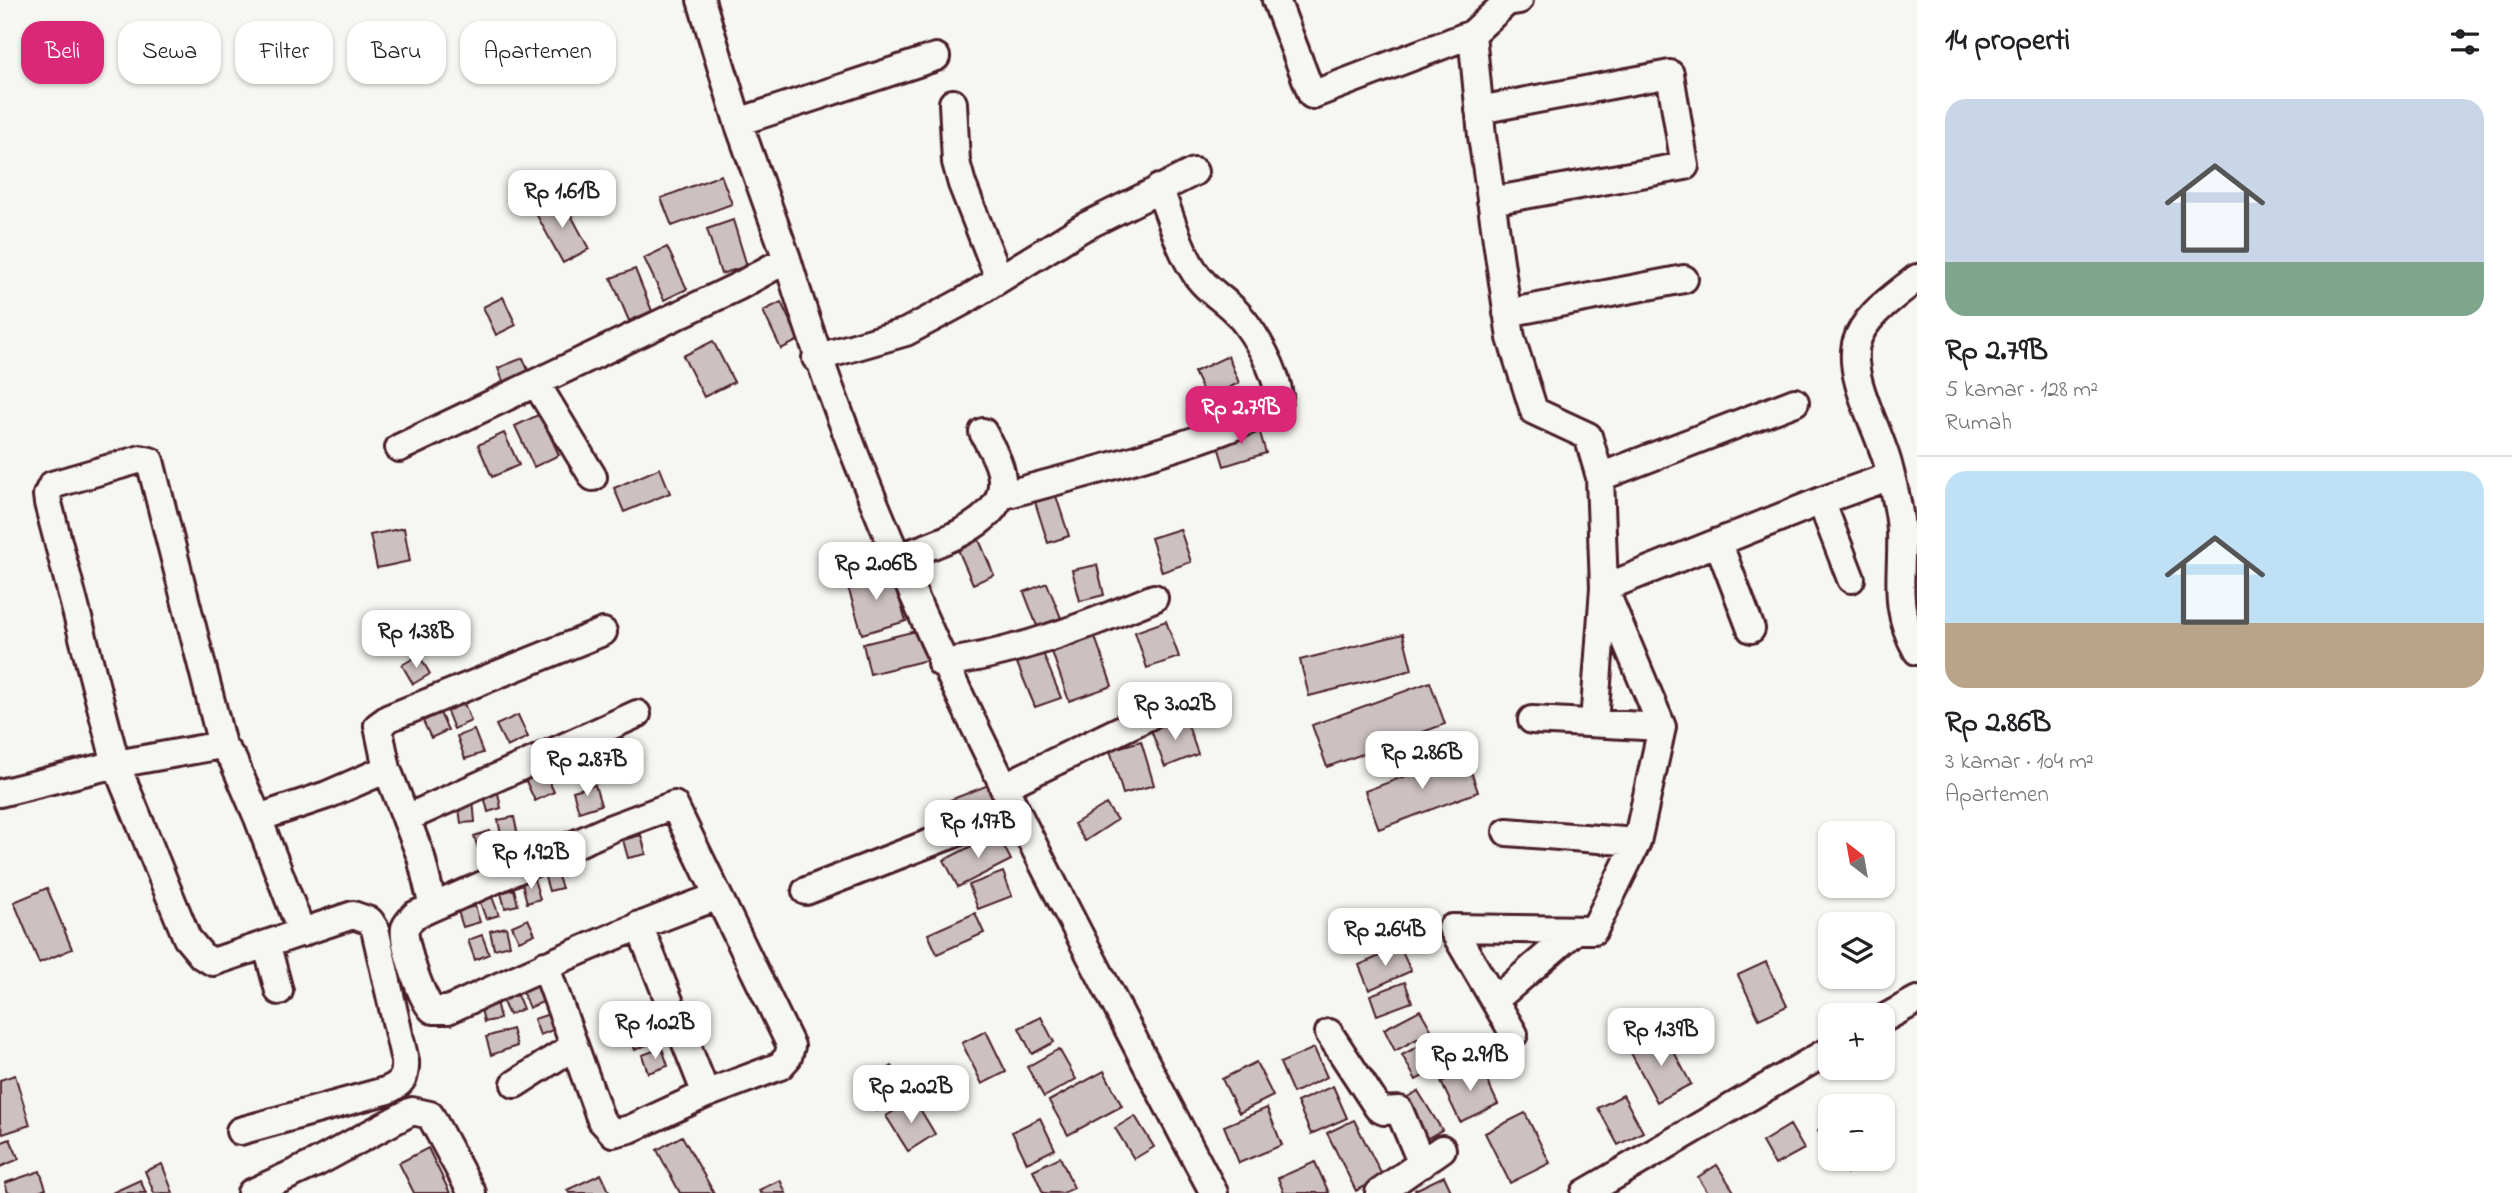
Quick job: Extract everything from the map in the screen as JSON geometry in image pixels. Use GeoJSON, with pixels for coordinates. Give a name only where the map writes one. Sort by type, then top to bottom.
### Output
{"type":"FeatureCollection","features":[{"type":"Feature","properties":{"kind":"street"},"geometry":{"type":"LineString","coordinates":[[701,0],[738,122],[787,259],[816,358],[896,558],[942,663],[1009,798],[1214,1193]]}},
{"type":"Feature","properties":{"kind":"street"},"geometry":{"type":"LineString","coordinates":[[1276,0],[1312,95],[1472,34],[1507,2],[1519,0]]}},
{"type":"Feature","properties":{"kind":"street"},"geometry":{"type":"LineString","coordinates":[[1472,34],[1479,110],[1511,338],[1534,411],[1588,436],[1600,477],[1604,587],[1594,723]]}},
{"type":"Feature","properties":{"kind":"street"},"geometry":{"type":"LineString","coordinates":[[738,122],[936,57]]}},
{"type":"Feature","properties":{"kind":"street"},"geometry":{"type":"LineString","coordinates":[[1479,110],[1670,74],[1685,166],[1491,201]]}},
{"type":"Feature","properties":{"kind":"street"},"geometry":{"type":"LineString","coordinates":[[953,103],[956,162],[999,278]]}},
{"type":"Feature","properties":{"kind":"street"},"geometry":{"type":"LineString","coordinates":[[816,358],[906,332],[1159,188],[1194,172]]}},
{"type":"Feature","properties":{"kind":"street"},"geometry":{"type":"LineString","coordinates":[[1001,496],[1192,442],[1258,417],[1277,406],[1280,399],[1277,387],[1264,357],[1239,316],[1206,287],[1194,272],[1183,253],[1159,188]]}},
{"type":"Feature","properties":{"kind":"street"},"geometry":{"type":"LineString","coordinates":[[399,448],[739,286],[787,259]]}},
{"type":"Feature","properties":{"kind":"street"},"geometry":{"type":"LineString","coordinates":[[1917,278],[1878,312],[1863,329],[1856,345],[1859,378],[1891,476],[1901,532],[1908,548],[1899,601],[1917,651]]}},
{"type":"Feature","properties":{"kind":"street"},"geometry":{"type":"LineString","coordinates":[[1507,313],[1684,279]]}},
{"type":"Feature","properties":{"kind":"street"},"geometry":{"type":"LineString","coordinates":[[536,383],[593,477]]}},
{"type":"Feature","properties":{"kind":"street"},"geometry":{"type":"LineString","coordinates":[[1600,477],[1795,402]]}},
{"type":"Feature","properties":{"kind":"street"},"geometry":{"type":"LineString","coordinates":[[896,558],[954,536],[992,511],[1001,496],[1003,482],[996,457],[983,432]]}},
{"type":"Feature","properties":{"kind":"street"},"geometry":{"type":"LineString","coordinates":[[240,1131],[385,1091],[396,1087],[406,1074],[375,929],[370,921],[353,915],[267,946],[213,962],[202,956],[187,938],[116,764],[47,495],[52,485],[141,459],[148,459],[151,463],[222,745],[233,760],[258,818],[302,933]]}},
{"type":"Feature","properties":{"kind":"street"},"geometry":{"type":"LineString","coordinates":[[1604,587],[1891,476]]}},
{"type":"Feature","properties":{"kind":"street"},"geometry":{"type":"LineString","coordinates":[[1821,502],[1851,579]]}},
{"type":"Feature","properties":{"kind":"street"},"geometry":{"type":"LineString","coordinates":[[1718,542],[1751,629]]}},
{"type":"Feature","properties":{"kind":"street"},"geometry":{"type":"LineString","coordinates":[[1514,1034],[1452,928],[1594,930],[1637,842],[1661,727],[1604,587]]}},
{"type":"Feature","properties":{"kind":"street"},"geometry":{"type":"LineString","coordinates":[[942,663],[979,658],[1024,645],[1154,598]]}},
{"type":"Feature","properties":{"kind":"street"},"geometry":{"type":"LineString","coordinates":[[433,907],[407,818],[387,769],[378,731],[380,723],[603,632]]}},
{"type":"Feature","properties":{"kind":"street"},"geometry":{"type":"LineString","coordinates":[[407,818],[637,714]]}},
{"type":"Feature","properties":{"kind":"street"},"geometry":{"type":"LineString","coordinates":[[806,891],[1009,798],[1149,716]]}},
{"type":"Feature","properties":{"kind":"street"},"geometry":{"type":"LineString","coordinates":[[1532,720],[1661,727]]}},
{"type":"Feature","properties":{"kind":"street"},"geometry":{"type":"LineString","coordinates":[[0,793],[116,764],[222,745]]}},
{"type":"Feature","properties":{"kind":"street"},"geometry":{"type":"LineString","coordinates":[[258,818],[327,795],[387,769]]}},
{"type":"Feature","properties":{"kind":"street"},"geometry":{"type":"LineString","coordinates":[[545,965],[601,1120],[613,1133],[630,1129],[706,1094],[780,1066],[788,1057],[791,1046],[716,897],[674,805],[611,828],[415,915],[405,930],[405,942],[425,1001],[433,1010],[448,1010],[545,965],[639,925],[716,897]]}},
{"type":"Feature","properties":{"kind":"street"},"geometry":{"type":"LineString","coordinates":[[1507,832],[1637,842]]}},
{"type":"Feature","properties":{"kind":"street"},"geometry":{"type":"LineString","coordinates":[[639,925],[706,1094]]}},
{"type":"Feature","properties":{"kind":"street"},"geometry":{"type":"LineString","coordinates":[[1494,1000],[1576,930]]}},
{"type":"Feature","properties":{"kind":"street"},"geometry":{"type":"LineString","coordinates":[[267,946],[279,991]]}},
{"type":"Feature","properties":{"kind":"street"},"geometry":{"type":"LineString","coordinates":[[1895,1012],[1917,1000]]}},
{"type":"Feature","properties":{"kind":"street"},"geometry":{"type":"LineString","coordinates":[[1329,1033],[1378,1108],[1384,1111],[1399,1110],[1432,1156],[1379,1193]]}},
{"type":"Feature","properties":{"kind":"street"},"geometry":{"type":"LineString","coordinates":[[515,1084],[574,1046]]}},
{"type":"Feature","properties":{"kind":"street"},"geometry":{"type":"LineString","coordinates":[[1585,1193],[1818,1057]]}},
{"type":"Feature","properties":{"kind":"street"},"geometry":{"type":"LineString","coordinates":[[251,1193],[316,1163],[412,1111],[430,1115],[439,1125],[472,1193]]}},
{"type":"Feature","properties":{"kind":"building"},"geometry":{"type":"Polygon","coordinates":[[[721,175],[732,204],[672,226],[661,198],[721,175]]]}},
{"type":"Feature","properties":{"kind":"building"},"geometry":{"type":"Polygon","coordinates":[[[562,198],[589,249],[563,263],[535,212],[562,198]]]}},
{"type":"Feature","properties":{"kind":"building"},"geometry":{"type":"Polygon","coordinates":[[[733,220],[747,266],[721,274],[707,229],[733,220]]]}},
{"type":"Feature","properties":{"kind":"building"},"geometry":{"type":"Polygon","coordinates":[[[667,247],[687,289],[664,300],[644,258],[667,247]]]}},
{"type":"Feature","properties":{"kind":"building"},"geometry":{"type":"Polygon","coordinates":[[[635,269],[652,311],[629,321],[611,278],[635,269]]]}},
{"type":"Feature","properties":{"kind":"building"},"geometry":{"type":"Polygon","coordinates":[[[503,297],[516,325],[496,335],[483,307],[503,297]]]}},
{"type":"Feature","properties":{"kind":"building"},"geometry":{"type":"Polygon","coordinates":[[[781,302],[799,340],[781,349],[763,311],[781,302]]]}},
{"type":"Feature","properties":{"kind":"building"},"geometry":{"type":"Polygon","coordinates":[[[713,341],[734,382],[704,397],[683,356],[713,341]]]}},
{"type":"Feature","properties":{"kind":"building"},"geometry":{"type":"Polygon","coordinates":[[[1228,356],[1239,383],[1206,398],[1194,372],[1228,356]]]}},
{"type":"Feature","properties":{"kind":"building"},"geometry":{"type":"Polygon","coordinates":[[[523,358],[530,375],[505,386],[498,368],[523,358]]]}},
{"type":"Feature","properties":{"kind":"building"},"geometry":{"type":"Polygon","coordinates":[[[1247,392],[1255,416],[1220,428],[1212,405],[1247,392]]]}},
{"type":"Feature","properties":{"kind":"building"},"geometry":{"type":"Polygon","coordinates":[[[540,414],[559,455],[534,467],[515,426],[540,414]]]}},
{"type":"Feature","properties":{"kind":"building"},"geometry":{"type":"Polygon","coordinates":[[[1258,426],[1266,453],[1224,466],[1216,439],[1258,426]]]}},
{"type":"Feature","properties":{"kind":"building"},"geometry":{"type":"Polygon","coordinates":[[[504,433],[519,465],[492,477],[478,445],[504,433]]]}},
{"type":"Feature","properties":{"kind":"building"},"geometry":{"type":"Polygon","coordinates":[[[660,468],[670,493],[624,512],[614,488],[660,468]]]}},
{"type":"Feature","properties":{"kind":"building"},"geometry":{"type":"Polygon","coordinates":[[[1056,496],[1069,536],[1048,543],[1035,502],[1056,496]]]}},
{"type":"Feature","properties":{"kind":"building"},"geometry":{"type":"Polygon","coordinates":[[[404,528],[410,561],[377,568],[370,535],[404,528]]]}},
{"type":"Feature","properties":{"kind":"building"},"geometry":{"type":"Polygon","coordinates":[[[1180,529],[1191,562],[1162,572],[1151,538],[1180,529]]]}},
{"type":"Feature","properties":{"kind":"building"},"geometry":{"type":"Polygon","coordinates":[[[977,535],[994,575],[973,584],[956,545],[977,535]]]}},
{"type":"Feature","properties":{"kind":"building"},"geometry":{"type":"Polygon","coordinates":[[[1097,565],[1104,595],[1080,601],[1072,570],[1097,565]]]}},
{"type":"Feature","properties":{"kind":"building"},"geometry":{"type":"Polygon","coordinates":[[[891,571],[906,621],[862,634],[847,584],[891,571]]]}},
{"type":"Feature","properties":{"kind":"building"},"geometry":{"type":"Polygon","coordinates":[[[1047,583],[1061,618],[1037,626],[1024,592],[1047,583]]]}},
{"type":"Feature","properties":{"kind":"building"},"geometry":{"type":"Polygon","coordinates":[[[1166,621],[1179,657],[1147,668],[1135,632],[1166,621]]]}},
{"type":"Feature","properties":{"kind":"building"},"geometry":{"type":"Polygon","coordinates":[[[920,630],[927,660],[870,674],[863,644],[920,630]]]}},
{"type":"Feature","properties":{"kind":"building"},"geometry":{"type":"Polygon","coordinates":[[[1094,634],[1112,686],[1069,701],[1051,649],[1094,634]]]}},
{"type":"Feature","properties":{"kind":"building"},"geometry":{"type":"Polygon","coordinates":[[[1403,634],[1412,670],[1309,696],[1300,660],[1403,634]]]}},
{"type":"Feature","properties":{"kind":"building"},"geometry":{"type":"Polygon","coordinates":[[[1043,653],[1061,698],[1035,707],[1017,663],[1043,653]]]}},
{"type":"Feature","properties":{"kind":"building"},"geometry":{"type":"Polygon","coordinates":[[[419,655],[430,674],[413,684],[402,665],[419,655]]]}},
{"type":"Feature","properties":{"kind":"building"},"geometry":{"type":"Polygon","coordinates":[[[1430,682],[1445,724],[1327,767],[1312,725],[1430,682]]]}},
{"type":"Feature","properties":{"kind":"building"},"geometry":{"type":"Polygon","coordinates":[[[463,701],[471,721],[454,729],[446,709],[463,701]]]}},
{"type":"Feature","properties":{"kind":"building"},"geometry":{"type":"Polygon","coordinates":[[[440,713],[448,730],[431,738],[423,721],[440,713]]]}},
{"type":"Feature","properties":{"kind":"building"},"geometry":{"type":"Polygon","coordinates":[[[518,715],[528,737],[507,747],[496,725],[518,715]]]}},
{"type":"Feature","properties":{"kind":"building"},"geometry":{"type":"Polygon","coordinates":[[[1185,717],[1198,754],[1165,767],[1151,730],[1185,717]]]}},
{"type":"Feature","properties":{"kind":"building"},"geometry":{"type":"Polygon","coordinates":[[[474,730],[483,753],[465,759],[457,736],[474,730]]]}},
{"type":"Feature","properties":{"kind":"building"},"geometry":{"type":"Polygon","coordinates":[[[1141,741],[1154,785],[1123,794],[1110,750],[1141,741]]]}},
{"type":"Feature","properties":{"kind":"building"},"geometry":{"type":"Polygon","coordinates":[[[1465,754],[1478,792],[1379,829],[1365,791],[1465,754]]]}},
{"type":"Feature","properties":{"kind":"building"},"geometry":{"type":"Polygon","coordinates":[[[544,770],[554,792],[535,801],[525,779],[544,770]]]}},
{"type":"Feature","properties":{"kind":"building"},"geometry":{"type":"Polygon","coordinates":[[[991,784],[997,801],[956,817],[950,800],[991,784]]]}},
{"type":"Feature","properties":{"kind":"building"},"geometry":{"type":"Polygon","coordinates":[[[595,785],[601,805],[579,812],[573,791],[595,785]]]}},
{"type":"Feature","properties":{"kind":"building"},"geometry":{"type":"Polygon","coordinates":[[[498,793],[501,808],[488,812],[484,796],[498,793]]]}},
{"type":"Feature","properties":{"kind":"building"},"geometry":{"type":"Polygon","coordinates":[[[473,799],[475,822],[461,823],[458,801],[473,799]]]}},
{"type":"Feature","properties":{"kind":"building"},"geometry":{"type":"Polygon","coordinates":[[[1106,804],[1117,820],[1085,841],[1074,824],[1106,804]]]}},
{"type":"Feature","properties":{"kind":"building"},"geometry":{"type":"Polygon","coordinates":[[[514,817],[518,836],[502,839],[498,820],[514,817]]]}},
{"type":"Feature","properties":{"kind":"building"},"geometry":{"type":"Polygon","coordinates":[[[490,831],[496,851],[480,855],[474,836],[490,831]]]}},
{"type":"Feature","properties":{"kind":"building"},"geometry":{"type":"Polygon","coordinates":[[[997,833],[1011,860],[958,887],[944,860],[997,833]]]}},
{"type":"Feature","properties":{"kind":"building"},"geometry":{"type":"Polygon","coordinates":[[[641,835],[646,854],[628,858],[623,840],[641,835]]]}},
{"type":"Feature","properties":{"kind":"building"},"geometry":{"type":"Polygon","coordinates":[[[556,871],[562,888],[549,891],[544,874],[556,871]]]}},
{"type":"Feature","properties":{"kind":"building"},"geometry":{"type":"Polygon","coordinates":[[[1003,872],[1012,896],[978,909],[969,885],[1003,872]]]}},
{"type":"Feature","properties":{"kind":"building"},"geometry":{"type":"Polygon","coordinates":[[[534,879],[540,899],[527,903],[522,883],[534,879]]]}},
{"type":"Feature","properties":{"kind":"building"},"geometry":{"type":"Polygon","coordinates":[[[47,888],[72,949],[39,963],[14,902],[47,888]]]}},
{"type":"Feature","properties":{"kind":"building"},"geometry":{"type":"Polygon","coordinates":[[[514,889],[518,905],[505,908],[501,893],[514,889]]]}},
{"type":"Feature","properties":{"kind":"building"},"geometry":{"type":"Polygon","coordinates":[[[492,897],[499,915],[486,919],[480,902],[492,897]]]}},
{"type":"Feature","properties":{"kind":"building"},"geometry":{"type":"Polygon","coordinates":[[[475,906],[480,922],[463,927],[458,911],[475,906]]]}},
{"type":"Feature","properties":{"kind":"building"},"geometry":{"type":"Polygon","coordinates":[[[975,913],[984,933],[937,954],[928,934],[975,913]]]}},
{"type":"Feature","properties":{"kind":"building"},"geometry":{"type":"Polygon","coordinates":[[[528,919],[535,934],[519,941],[512,926],[528,919]]]}},
{"type":"Feature","properties":{"kind":"building"},"geometry":{"type":"Polygon","coordinates":[[[506,927],[510,945],[494,949],[490,931],[506,927]]]}},
{"type":"Feature","properties":{"kind":"building"},"geometry":{"type":"Polygon","coordinates":[[[482,935],[489,954],[475,960],[468,940],[482,935]]]}},
{"type":"Feature","properties":{"kind":"building"},"geometry":{"type":"Polygon","coordinates":[[[1400,947],[1411,971],[1369,990],[1359,965],[1400,947]]]}},
{"type":"Feature","properties":{"kind":"building"},"geometry":{"type":"Polygon","coordinates":[[[1766,962],[1787,1006],[1759,1019],[1738,975],[1766,962]]]}},
{"type":"Feature","properties":{"kind":"building"},"geometry":{"type":"Polygon","coordinates":[[[1405,982],[1412,1002],[1377,1015],[1370,995],[1405,982]]]}},
{"type":"Feature","properties":{"kind":"building"},"geometry":{"type":"Polygon","coordinates":[[[538,986],[545,1001],[529,1008],[523,993],[538,986]]]}},
{"type":"Feature","properties":{"kind":"building"},"geometry":{"type":"Polygon","coordinates":[[[517,994],[523,1009],[509,1015],[502,1000],[517,994]]]}},
{"type":"Feature","properties":{"kind":"building"},"geometry":{"type":"Polygon","coordinates":[[[496,1001],[500,1019],[484,1022],[480,1004],[496,1001]]]}},
{"type":"Feature","properties":{"kind":"building"},"geometry":{"type":"Polygon","coordinates":[[[1420,1010],[1432,1031],[1395,1051],[1384,1029],[1420,1010]]]}},
{"type":"Feature","properties":{"kind":"building"},"geometry":{"type":"Polygon","coordinates":[[[552,1013],[558,1028],[540,1035],[534,1019],[552,1013]]]}},
{"type":"Feature","properties":{"kind":"building"},"geometry":{"type":"Polygon","coordinates":[[[1041,1017],[1054,1042],[1032,1054],[1019,1028],[1041,1017]]]}},
{"type":"Feature","properties":{"kind":"building"},"geometry":{"type":"Polygon","coordinates":[[[649,1027],[656,1041],[635,1050],[629,1036],[649,1027]]]}},
{"type":"Feature","properties":{"kind":"building"},"geometry":{"type":"Polygon","coordinates":[[[512,1029],[517,1046],[491,1055],[486,1037],[512,1029]]]}},
{"type":"Feature","properties":{"kind":"building"},"geometry":{"type":"Polygon","coordinates":[[[986,1031],[1006,1072],[982,1084],[962,1043],[986,1031]]]}},
{"type":"Feature","properties":{"kind":"building"},"geometry":{"type":"Polygon","coordinates":[[[1439,1035],[1453,1060],[1416,1080],[1402,1055],[1439,1035]]]}},
{"type":"Feature","properties":{"kind":"building"},"geometry":{"type":"Polygon","coordinates":[[[1665,1035],[1691,1084],[1657,1102],[1631,1053],[1665,1035]]]}},
{"type":"Feature","properties":{"kind":"building"},"geometry":{"type":"Polygon","coordinates":[[[662,1048],[668,1066],[648,1073],[642,1055],[662,1048]]]}},
{"type":"Feature","properties":{"kind":"building"},"geometry":{"type":"Polygon","coordinates":[[[1314,1048],[1327,1077],[1293,1093],[1280,1063],[1314,1048]]]}},
{"type":"Feature","properties":{"kind":"building"},"geometry":{"type":"Polygon","coordinates":[[[1059,1049],[1076,1079],[1044,1097],[1027,1067],[1059,1049]]]}},
{"type":"Feature","properties":{"kind":"building"},"geometry":{"type":"Polygon","coordinates":[[[1256,1062],[1273,1096],[1239,1113],[1222,1079],[1256,1062]]]}},
{"type":"Feature","properties":{"kind":"building"},"geometry":{"type":"Polygon","coordinates":[[[1479,1064],[1498,1104],[1460,1122],[1441,1082],[1479,1064]]]}},
{"type":"Feature","properties":{"kind":"building"},"geometry":{"type":"Polygon","coordinates":[[[892,1066],[908,1091],[877,1111],[861,1085],[892,1066]]]}},
{"type":"Feature","properties":{"kind":"building"},"geometry":{"type":"Polygon","coordinates":[[[1104,1071],[1122,1106],[1068,1135],[1049,1101],[1104,1071]]]}},
{"type":"Feature","properties":{"kind":"building"},"geometry":{"type":"Polygon","coordinates":[[[15,1075],[30,1125],[3,1134],[0,1124],[0,1080],[15,1075]]]}},
{"type":"Feature","properties":{"kind":"building"},"geometry":{"type":"Polygon","coordinates":[[[1333,1086],[1347,1118],[1311,1134],[1297,1102],[1333,1086]]]}},
{"type":"Feature","properties":{"kind":"building"},"geometry":{"type":"Polygon","coordinates":[[[1418,1091],[1442,1130],[1426,1139],[1402,1100],[1418,1091]]]}},
{"type":"Feature","properties":{"kind":"building"},"geometry":{"type":"Polygon","coordinates":[[[1623,1095],[1643,1132],[1618,1145],[1598,1108],[1623,1095]]]}},
{"type":"Feature","properties":{"kind":"building"},"geometry":{"type":"Polygon","coordinates":[[[914,1099],[935,1134],[908,1151],[886,1116],[914,1099]]]}},
{"type":"Feature","properties":{"kind":"building"},"geometry":{"type":"Polygon","coordinates":[[[1267,1108],[1282,1145],[1239,1163],[1224,1126],[1267,1108]]]}},
{"type":"Feature","properties":{"kind":"building"},"geometry":{"type":"Polygon","coordinates":[[[1525,1113],[1550,1163],[1510,1183],[1485,1133],[1525,1113]]]}},
{"type":"Feature","properties":{"kind":"building"},"geometry":{"type":"Polygon","coordinates":[[[1135,1116],[1154,1147],[1134,1159],[1115,1128],[1135,1116]]]}},
{"type":"Feature","properties":{"kind":"building"},"geometry":{"type":"Polygon","coordinates":[[[1040,1118],[1055,1149],[1027,1163],[1012,1132],[1040,1118]]]}},
{"type":"Feature","properties":{"kind":"building"},"geometry":{"type":"Polygon","coordinates":[[[1354,1120],[1383,1177],[1356,1191],[1327,1133],[1354,1120]]]}},
{"type":"Feature","properties":{"kind":"building"},"geometry":{"type":"Polygon","coordinates":[[[1790,1125],[1804,1149],[1775,1165],[1762,1142],[1790,1125]]]}},
{"type":"Feature","properties":{"kind":"building"},"geometry":{"type":"Polygon","coordinates":[[[682,1136],[714,1193],[680,1193],[657,1150],[682,1136]]]}},
{"type":"Feature","properties":{"kind":"building"},"geometry":{"type":"Polygon","coordinates":[[[10,1139],[19,1159],[0,1167],[0,1143],[10,1139]]]}},
{"type":"Feature","properties":{"kind":"building"},"geometry":{"type":"Polygon","coordinates":[[[428,1148],[450,1193],[414,1193],[399,1163],[428,1148]]]}},
{"type":"Feature","properties":{"kind":"building"},"geometry":{"type":"Polygon","coordinates":[[[1060,1157],[1074,1188],[1063,1193],[1043,1193],[1033,1170],[1060,1157]]]}},
{"type":"Feature","properties":{"kind":"building"},"geometry":{"type":"Polygon","coordinates":[[[1315,1162],[1329,1193],[1284,1193],[1278,1178],[1315,1162]]]}},
{"type":"Feature","properties":{"kind":"building"},"geometry":{"type":"Polygon","coordinates":[[[162,1164],[173,1193],[154,1193],[145,1171],[162,1164]]]}},
{"type":"Feature","properties":{"kind":"building"},"geometry":{"type":"Polygon","coordinates":[[[1717,1165],[1735,1193],[1708,1193],[1698,1177],[1717,1165]]]}},
{"type":"Feature","properties":{"kind":"building"},"geometry":{"type":"Polygon","coordinates":[[[40,1171],[46,1189],[35,1193],[8,1193],[5,1183],[40,1171]]]}},
{"type":"Feature","properties":{"kind":"building"},"geometry":{"type":"Polygon","coordinates":[[[601,1174],[610,1193],[569,1193],[567,1190],[601,1174]]]}},
{"type":"Feature","properties":{"kind":"building"},"geometry":{"type":"Polygon","coordinates":[[[1444,1176],[1452,1193],[1417,1193],[1415,1190],[1444,1176]]]}},
{"type":"Feature","properties":{"kind":"building"},"geometry":{"type":"Polygon","coordinates":[[[140,1180],[146,1193],[112,1193],[140,1180]]]}},
{"type":"Feature","properties":{"kind":"building"},"geometry":{"type":"Polygon","coordinates":[[[780,1180],[786,1193],[760,1193],[759,1190],[780,1180]]]}}]}
